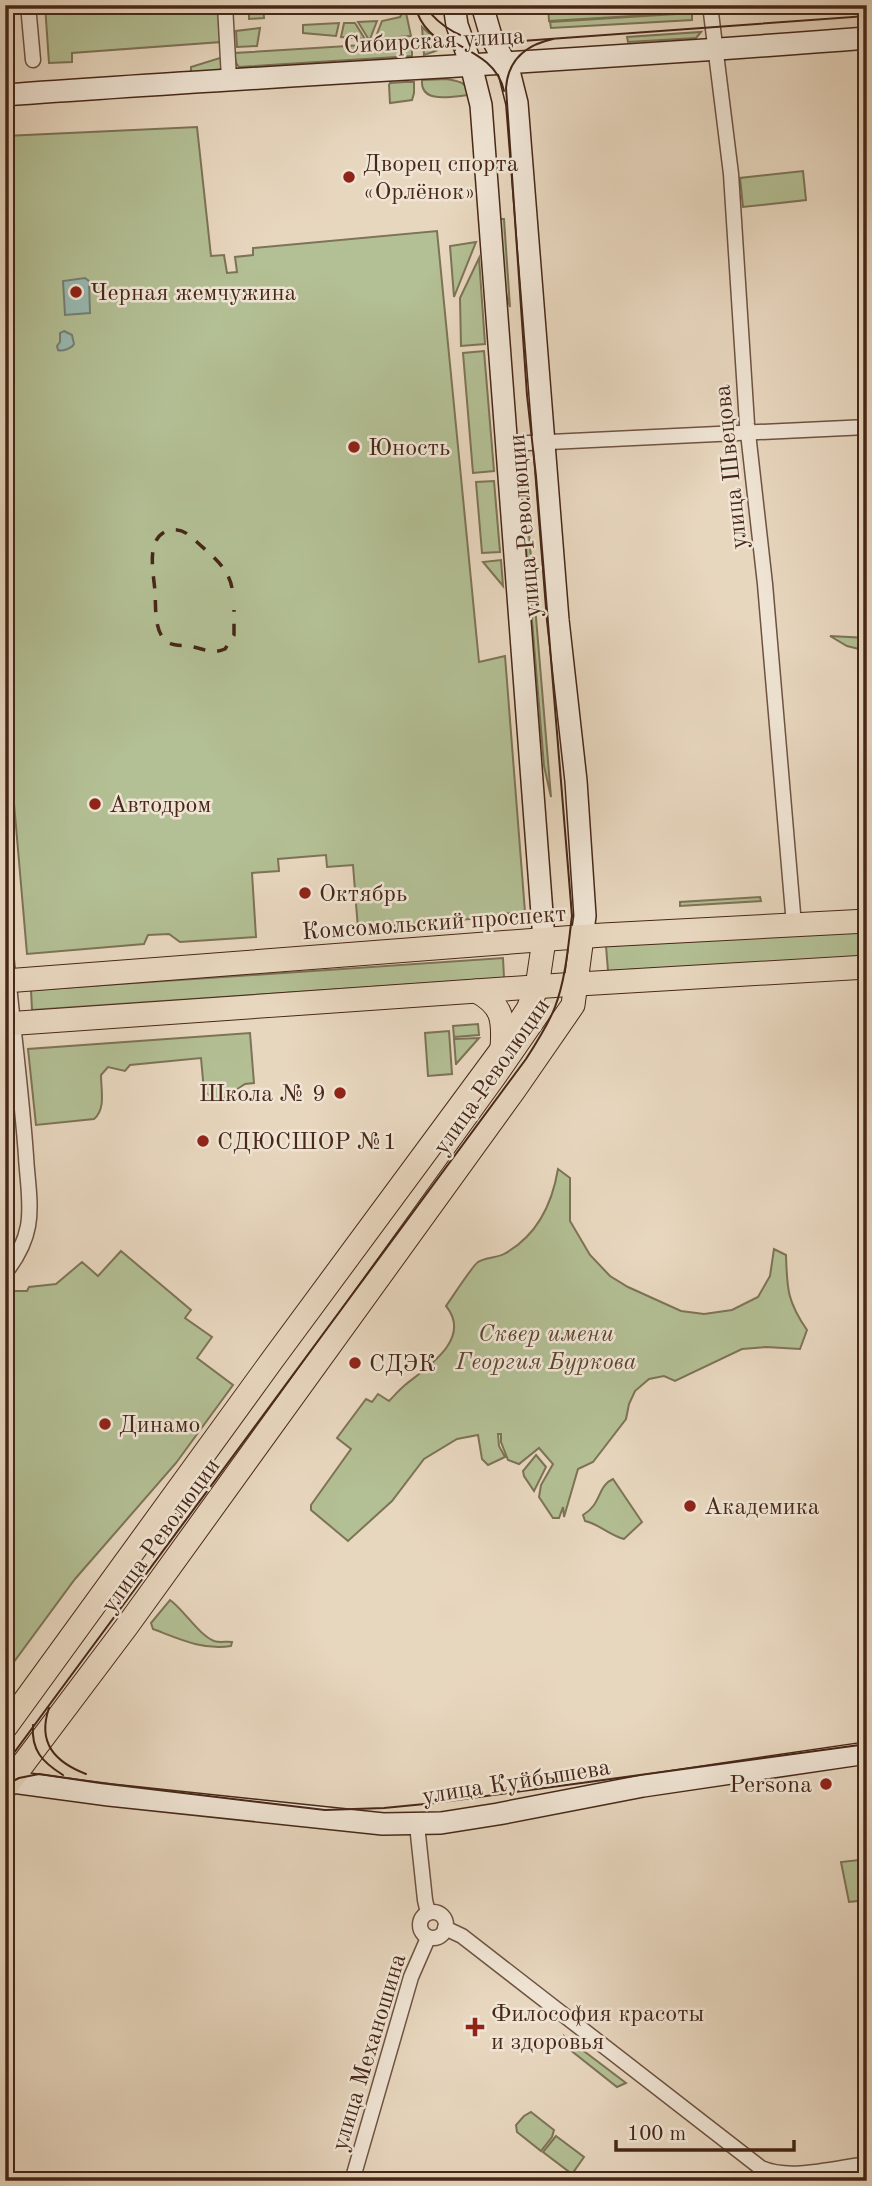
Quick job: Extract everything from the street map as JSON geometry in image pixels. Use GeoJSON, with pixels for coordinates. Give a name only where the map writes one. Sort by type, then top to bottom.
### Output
{"type":"FeatureCollection","features":[{"type":"Feature","properties":{"kind":"main road","name":"улица Революции"},"geometry":{"type":"LineString","coordinates":[[5,1728],[502,1049],[528,1009],[537,987],[544,940],[481,105],[457,25],[454,5]]}},
{"type":"Feature","properties":{"kind":"main road","name":"улица Революции"},"geometry":{"type":"LineString","coordinates":[[7,1784],[127,1626],[516,1089],[573,1005],[585,916],[576,781],[558,628],[517,103],[509,71],[491,36],[482,5]]}},
{"type":"Feature","properties":{"kind":"main road","name":"Сибирская улица"},"geometry":{"type":"LineString","coordinates":[[5,95],[867,38]]}},
{"type":"Feature","properties":{"kind":"main road","name":"Комсомольский проспект"},"geometry":{"type":"LineString","coordinates":[[7,981],[582,937],[867,921]]}},
{"type":"Feature","properties":{"kind":"main road"},"geometry":{"type":"LineString","coordinates":[[9,1024],[867,967]]}},
{"type":"Feature","properties":{"kind":"main road"},"geometry":{"type":"LineString","coordinates":[[476,991],[488,998],[499,1011],[503,1021],[502,1049]]}},
{"type":"Feature","properties":{"kind":"main road","name":"улица Куйбышева"},"geometry":{"type":"LineString","coordinates":[[7,1784],[417,1825],[498,1814],[643,1786],[867,1754]]}},
{"type":"Feature","properties":{"kind":"street"},"geometry":{"type":"LineString","coordinates":[[28,5],[33,60]]}},
{"type":"Feature","properties":{"kind":"street"},"geometry":{"type":"LineString","coordinates":[[225,5],[229,79]]}},
{"type":"Feature","properties":{"kind":"street","name":"улица Швецова"},"geometry":{"type":"LineString","coordinates":[[710,5],[731,174],[748,432],[765,584],[794,925]]}},
{"type":"Feature","properties":{"kind":"street"},"geometry":{"type":"LineString","coordinates":[[506,444],[867,427]]}},
{"type":"Feature","properties":{"kind":"street"},"geometry":{"type":"LineString","coordinates":[[5,943],[9,1024],[24,1135],[29,1224],[15,1260],[5,1273]]}},
{"type":"Feature","properties":{"kind":"street","name":"улица Механошина"},"geometry":{"type":"LineString","coordinates":[[417,1825],[428,1913],[422,1919],[420,1928],[428,1938]]}},
{"type":"Feature","properties":{"kind":"street"},"geometry":{"type":"LineString","coordinates":[[428,1913],[441,1916],[445,1928],[462,1936],[761,2168],[789,2177],[867,2164]]}},
{"type":"Feature","properties":{"kind":"street","name":"улица Механошина"},"geometry":{"type":"LineString","coordinates":[[428,1938],[441,1935],[445,1928]]}},
{"type":"Feature","properties":{"kind":"street","name":"улица Механошина"},"geometry":{"type":"LineString","coordinates":[[352,2181],[411,1977],[428,1938]]}},
{"type":"Feature","properties":{"kind":"green space"},"geometry":{"type":"Polygon","coordinates":[[[45,5],[219,5],[221,42],[72,53],[72,62],[49,63],[45,5]]]}},
{"type":"Feature","properties":{"kind":"green space"},"geometry":{"type":"Polygon","coordinates":[[[249,5],[263,5],[264,18],[249,19],[249,5]]]}},
{"type":"Feature","properties":{"kind":"green space"},"geometry":{"type":"Polygon","coordinates":[[[548,5],[684,5],[684,13],[549,21],[548,5]]]}},
{"type":"Feature","properties":{"kind":"green space"},"geometry":{"type":"Polygon","coordinates":[[[730,5],[809,5],[730,10],[730,5]]]}},
{"type":"Feature","properties":{"kind":"green space"},"geometry":{"type":"Polygon","coordinates":[[[405,8],[411,36],[375,39],[382,21],[400,17],[405,8]]]}},
{"type":"Feature","properties":{"kind":"green space"},"geometry":{"type":"Polygon","coordinates":[[[692,13],[692,20],[551,28],[550,22],[692,13]]]}},
{"type":"Feature","properties":{"kind":"green space"},"geometry":{"type":"Polygon","coordinates":[[[377,21],[370,39],[369,40],[358,22],[377,21]]]}},
{"type":"Feature","properties":{"kind":"green space"},"geometry":{"type":"Polygon","coordinates":[[[339,23],[336,36],[303,33],[303,25],[339,23]]]}},
{"type":"Feature","properties":{"kind":"green space"},"geometry":{"type":"Polygon","coordinates":[[[344,23],[355,23],[365,39],[341,37],[344,23]]]}},
{"type":"Feature","properties":{"kind":"green space"},"geometry":{"type":"Polygon","coordinates":[[[422,27],[442,45],[436,51],[424,55],[422,27]]]}},
{"type":"Feature","properties":{"kind":"green space"},"geometry":{"type":"Polygon","coordinates":[[[260,28],[257,46],[237,47],[236,31],[260,28]]]}},
{"type":"Feature","properties":{"kind":"green space"},"geometry":{"type":"Polygon","coordinates":[[[701,32],[696,38],[628,42],[627,37],[701,32]]]}},
{"type":"Feature","properties":{"kind":"green space"},"geometry":{"type":"Polygon","coordinates":[[[412,42],[412,56],[239,67],[234,53],[412,42]]]}},
{"type":"Feature","properties":{"kind":"green space"},"geometry":{"type":"Polygon","coordinates":[[[223,57],[221,70],[191,73],[191,67],[223,57]]]}},
{"type":"Feature","properties":{"kind":"green space"},"geometry":{"type":"Polygon","coordinates":[[[447,79],[462,83],[470,95],[432,96],[423,88],[422,80],[447,79]]]}},
{"type":"Feature","properties":{"kind":"green space"},"geometry":{"type":"Polygon","coordinates":[[[414,82],[412,100],[390,103],[390,83],[414,82]]]}},
{"type":"Feature","properties":{"kind":"green space"},"geometry":{"type":"Polygon","coordinates":[[[197,127],[211,256],[224,255],[227,273],[237,272],[235,257],[253,255],[253,248],[437,231],[479,662],[505,656],[525,912],[358,929],[353,865],[327,867],[326,855],[278,859],[279,871],[252,873],[256,937],[180,942],[169,934],[148,935],[144,944],[27,954],[5,699],[5,136],[197,127]]]}},
{"type":"Feature","properties":{"kind":"green space"},"geometry":{"type":"Polygon","coordinates":[[[803,171],[806,200],[743,207],[740,178],[803,171]]]}},
{"type":"Feature","properties":{"kind":"green space"},"geometry":{"type":"Polygon","coordinates":[[[499,219],[504,219],[510,307],[503,284],[499,219]]]}},
{"type":"Feature","properties":{"kind":"green space"},"geometry":{"type":"Polygon","coordinates":[[[476,242],[454,297],[450,246],[476,242]]]}},
{"type":"Feature","properties":{"kind":"green space"},"geometry":{"type":"Polygon","coordinates":[[[479,258],[485,344],[461,346],[460,298],[479,258]]]}},
{"type":"Feature","properties":{"kind":"green space"},"geometry":{"type":"Polygon","coordinates":[[[484,351],[494,471],[473,473],[463,353],[484,351]]]}},
{"type":"Feature","properties":{"kind":"green space"},"geometry":{"type":"Polygon","coordinates":[[[520,474],[524,474],[551,797],[544,766],[520,474]]]}},
{"type":"Feature","properties":{"kind":"green space"},"geometry":{"type":"Polygon","coordinates":[[[494,481],[500,552],[482,553],[476,482],[494,481]]]}},
{"type":"Feature","properties":{"kind":"green space"},"geometry":{"type":"Polygon","coordinates":[[[501,560],[503,586],[483,562],[501,560]]]}},
{"type":"Feature","properties":{"kind":"green space"},"geometry":{"type":"Polygon","coordinates":[[[830,636],[867,638],[867,651],[847,646],[830,636]]]}},
{"type":"Feature","properties":{"kind":"green space"},"geometry":{"type":"Polygon","coordinates":[[[760,897],[761,901],[680,906],[680,902],[760,897]]]}},
{"type":"Feature","properties":{"kind":"green space"},"geometry":{"type":"Polygon","coordinates":[[[867,931],[867,957],[608,971],[606,946],[867,931]]]}},
{"type":"Feature","properties":{"kind":"green space"},"geometry":{"type":"Polygon","coordinates":[[[503,958],[504,978],[32,1010],[31,990],[503,958]]]}},
{"type":"Feature","properties":{"kind":"green space"},"geometry":{"type":"Polygon","coordinates":[[[478,1024],[479,1035],[454,1037],[453,1026],[478,1024]]]}},
{"type":"Feature","properties":{"kind":"green space"},"geometry":{"type":"Polygon","coordinates":[[[449,1031],[452,1074],[428,1076],[425,1033],[449,1031]]]}},
{"type":"Feature","properties":{"kind":"green space"},"geometry":{"type":"Polygon","coordinates":[[[250,1033],[254,1083],[245,1084],[218,1102],[204,1091],[201,1058],[130,1065],[125,1071],[108,1067],[101,1075],[101,1105],[94,1119],[36,1125],[28,1049],[250,1033]]]}},
{"type":"Feature","properties":{"kind":"green space"},"geometry":{"type":"Polygon","coordinates":[[[479,1038],[456,1064],[456,1065],[454,1039],[479,1038]]]}},
{"type":"Feature","properties":{"kind":"green space","name":"Сквер имени Георгия Буркова"},"geometry":{"type":"Polygon","coordinates":[[[558,1169],[570,1178],[570,1221],[590,1255],[610,1276],[681,1311],[704,1314],[732,1310],[758,1297],[770,1276],[774,1249],[786,1255],[789,1294],[795,1311],[807,1330],[800,1349],[742,1349],[675,1381],[664,1376],[649,1379],[635,1391],[626,1419],[593,1462],[578,1469],[564,1517],[563,1507],[559,1518],[553,1518],[539,1497],[541,1485],[553,1464],[539,1448],[519,1464],[508,1460],[501,1434],[498,1434],[499,1446],[505,1457],[488,1465],[482,1459],[478,1435],[457,1439],[424,1459],[392,1501],[348,1541],[311,1510],[311,1505],[351,1449],[337,1438],[366,1399],[372,1402],[378,1394],[389,1401],[444,1352],[454,1330],[453,1318],[446,1306],[478,1262],[504,1254],[516,1247],[534,1229],[552,1195],[558,1169]]]}},
{"type":"Feature","properties":{"kind":"green space","name":"Динамо"},"geometry":{"type":"Polygon","coordinates":[[[121,1251],[191,1310],[185,1318],[212,1337],[197,1358],[233,1385],[176,1463],[75,1579],[5,1674],[5,1298],[11,1291],[27,1291],[29,1287],[56,1284],[82,1262],[98,1276],[121,1251]]]}},
{"type":"Feature","properties":{"kind":"green space"},"geometry":{"type":"Polygon","coordinates":[[[536,1455],[546,1467],[534,1491],[523,1471],[536,1455]]]}},
{"type":"Feature","properties":{"kind":"green space"},"geometry":{"type":"Polygon","coordinates":[[[613,1479],[642,1522],[624,1539],[585,1521],[583,1515],[593,1506],[604,1486],[613,1479]]]}},
{"type":"Feature","properties":{"kind":"green space"},"geometry":{"type":"Polygon","coordinates":[[[170,1600],[208,1638],[216,1642],[232,1642],[231,1646],[201,1645],[153,1629],[151,1623],[170,1600]]]}},
{"type":"Feature","properties":{"kind":"green space"},"geometry":{"type":"Polygon","coordinates":[[[867,1859],[867,1900],[849,1902],[841,1862],[867,1859]]]}},
{"type":"Feature","properties":{"kind":"green space"},"geometry":{"type":"Polygon","coordinates":[[[564,2036],[626,2083],[617,2087],[564,2045],[564,2036]]]}},
{"type":"Feature","properties":{"kind":"green space"},"geometry":{"type":"Polygon","coordinates":[[[531,2112],[554,2130],[541,2151],[517,2132],[516,2125],[531,2112]]]}},
{"type":"Feature","properties":{"kind":"green space"},"geometry":{"type":"Polygon","coordinates":[[[556,2136],[584,2157],[572,2174],[543,2152],[556,2136]]]}},
{"type":"Feature","properties":{"kind":"water","name":"Черная жемчужина"},"geometry":{"type":"Polygon","coordinates":[[[85,278],[89,281],[90,313],[65,315],[63,281],[85,278]]]}},
{"type":"Feature","properties":{"kind":"water"},"geometry":{"type":"Polygon","coordinates":[[[64,331],[72,335],[74,344],[64,350],[58,350],[60,333],[64,331]]]}},
{"type":"Feature","properties":{"kind":"tram line"},"geometry":{"type":"LineString","coordinates":[[415,5],[417,13],[430,32],[455,50]]}},
{"type":"Feature","properties":{"kind":"tram line"},"geometry":{"type":"LineString","coordinates":[[424,5],[438,21],[454,32],[473,40],[494,43],[867,16]]}},
{"type":"Feature","properties":{"kind":"tram line"},"geometry":{"type":"LineString","coordinates":[[448,39],[490,65],[504,91]]}},
{"type":"Feature","properties":{"kind":"tram line"},"geometry":{"type":"LineString","coordinates":[[5,1765],[526,1059],[549,1020],[559,996],[572,916],[527,395],[506,88],[510,69],[520,55],[534,45],[553,39]]}},
{"type":"Feature","properties":{"kind":"tram line"},"geometry":{"type":"LineString","coordinates":[[49,1708],[45,1731],[51,1750],[65,1764],[86,1774]]}},
{"type":"Feature","properties":{"kind":"tram line"},"geometry":{"type":"LineString","coordinates":[[33,1725],[34,1742],[39,1754],[63,1775]]}},
{"type":"Feature","properties":{"kind":"tram line"},"geometry":{"type":"LineString","coordinates":[[5,1785],[19,1778],[39,1774],[325,1810],[384,1808],[867,1744]]}},
{"type":"Feature","properties":{"kind":"railway"},"geometry":{"type":"LineString","coordinates":[[232,588],[219,562],[186,533],[170,530],[157,540],[152,556],[156,617],[161,634],[167,642],[210,651],[225,649],[234,635],[234,610]]}},
{"type":"Feature","properties":{"kind":"place","name":"Дворец спорта «Орлёнок»"},"geometry":{"type":"Point","coordinates":[349,177]}},
{"type":"Feature","properties":{"kind":"place","name":"Черная жемчужина"},"geometry":{"type":"Point","coordinates":[76,292]}},
{"type":"Feature","properties":{"kind":"place","name":"Юность"},"geometry":{"type":"Point","coordinates":[354,447]}},
{"type":"Feature","properties":{"kind":"place","name":"Автодром"},"geometry":{"type":"Point","coordinates":[95,804]}},
{"type":"Feature","properties":{"kind":"place","name":"Октябрь"},"geometry":{"type":"Point","coordinates":[305,893]}},
{"type":"Feature","properties":{"kind":"place","name":"Школа № 9"},"geometry":{"type":"Point","coordinates":[340,1093]}},
{"type":"Feature","properties":{"kind":"place","name":"СДЮСШОР №1"},"geometry":{"type":"Point","coordinates":[203,1141]}},
{"type":"Feature","properties":{"kind":"place","name":"СДЭК"},"geometry":{"type":"Point","coordinates":[355,1363]}},
{"type":"Feature","properties":{"kind":"place","name":"Динамо"},"geometry":{"type":"Point","coordinates":[105,1424]}},
{"type":"Feature","properties":{"kind":"place","name":"Академика"},"geometry":{"type":"Point","coordinates":[690,1506]}},
{"type":"Feature","properties":{"kind":"place","name":"Persona"},"geometry":{"type":"Point","coordinates":[826,1784]}},
{"type":"Feature","properties":{"kind":"place","name":"Философия красоты и здоровья"},"geometry":{"type":"Point","coordinates":[475,2027]}}]}
